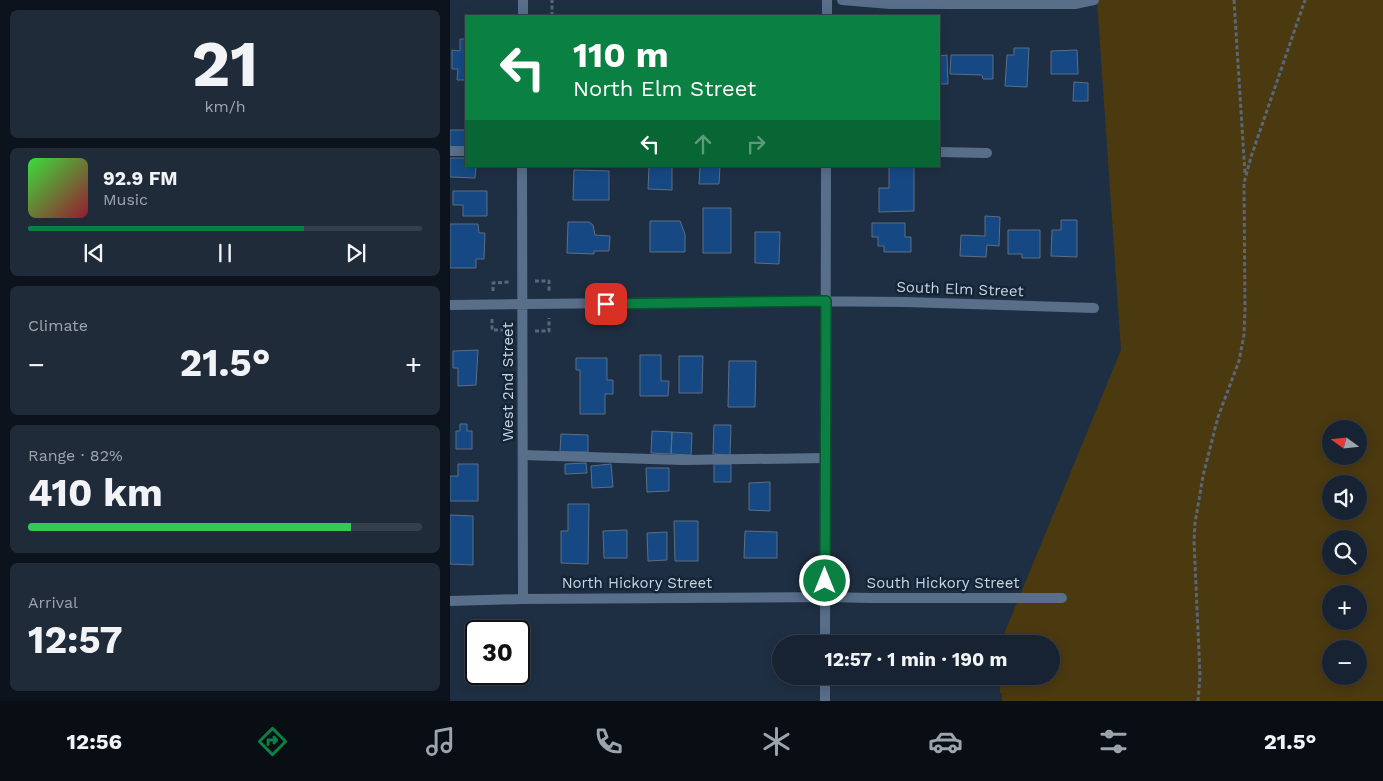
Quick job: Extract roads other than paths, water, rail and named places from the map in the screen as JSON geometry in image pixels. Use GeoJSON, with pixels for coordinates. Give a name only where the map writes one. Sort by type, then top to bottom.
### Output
{"type":"FeatureCollection","features":[{"type":"Feature","properties":{"kind":"street"},"geometry":{"type":"LineString","coordinates":[[522,0],[523,15]]}},
{"type":"Feature","properties":{"kind":"street"},"geometry":{"type":"LineString","coordinates":[[827,0],[827,15]]}},
{"type":"Feature","properties":{"kind":"street"},"geometry":{"type":"LineString","coordinates":[[842,0],[890,4],[1075,4],[1094,0]]}},
{"type":"Feature","properties":{"kind":"street"},"geometry":{"type":"LineString","coordinates":[[450,151],[465,151]]}},
{"type":"Feature","properties":{"kind":"street"},"geometry":{"type":"LineString","coordinates":[[940,152],[987,153]]}},
{"type":"Feature","properties":{"kind":"street","name":"West 2nd Street"},"geometry":{"type":"LineString","coordinates":[[522,167],[523,598]]}},
{"type":"Feature","properties":{"kind":"street"},"geometry":{"type":"LineString","coordinates":[[825,635],[826,167]]}},
{"type":"Feature","properties":{"kind":"street","name":"South Elm Street"},"geometry":{"type":"LineString","coordinates":[[450,305],[826,301],[1094,308]]}},
{"type":"Feature","properties":{"kind":"street"},"geometry":{"type":"LineString","coordinates":[[523,456],[683,460],[826,458]]}},
{"type":"Feature","properties":{"kind":"street","name":"North Hickory Street"},"geometry":{"type":"LineString","coordinates":[[450,601],[523,598],[825,596]]}},
{"type":"Feature","properties":{"kind":"street","name":"South Hickory Street"},"geometry":{"type":"LineString","coordinates":[[825,596],[872,598],[1062,598]]}},
{"type":"Feature","properties":{"kind":"street"},"geometry":{"type":"LineString","coordinates":[[825,685],[826,701]]}}]}
